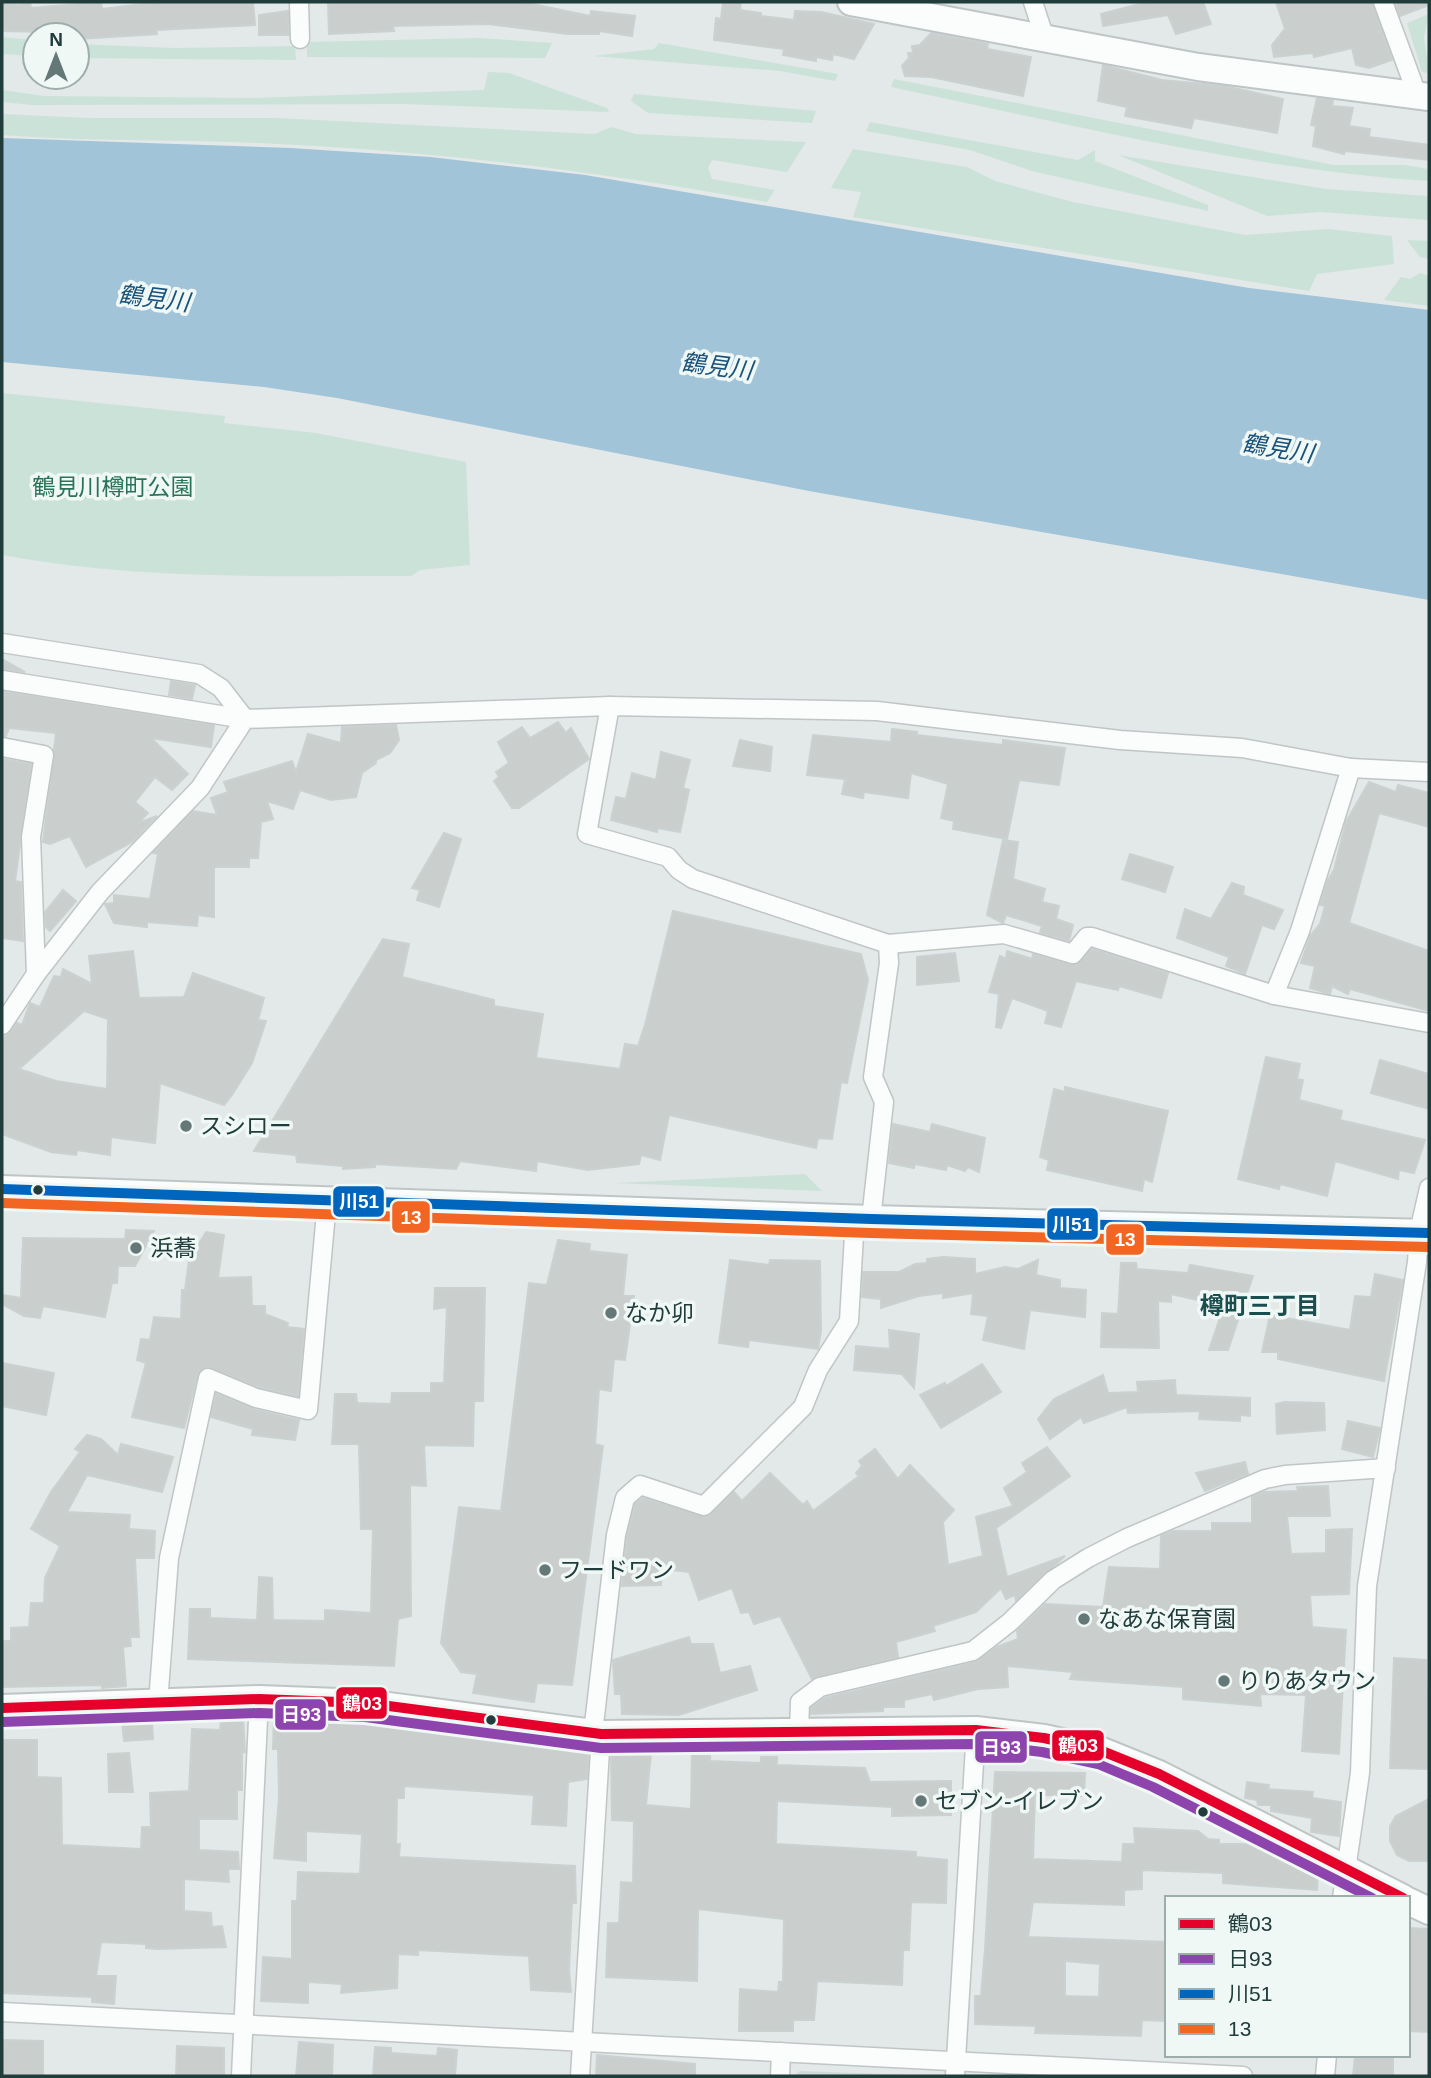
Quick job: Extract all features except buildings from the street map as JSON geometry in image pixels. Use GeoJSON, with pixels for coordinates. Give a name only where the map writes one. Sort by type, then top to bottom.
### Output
{"type":"FeatureCollection","features":[{"type":"Feature","properties":{"kind":"street"},"geometry":{"type":"LineString","coordinates":[[299,2],[300,39]]}},
{"type":"Feature","properties":{"kind":"street"},"geometry":{"type":"LineString","coordinates":[[851,2],[1198,66],[1424,97]]}},
{"type":"Feature","properties":{"kind":"street"},"geometry":{"type":"LineString","coordinates":[[1033,2],[1045,38]]}},
{"type":"Feature","properties":{"kind":"street"},"geometry":{"type":"LineString","coordinates":[[1382,2],[1424,97]]}},
{"type":"Feature","properties":{"kind":"street"},"geometry":{"type":"LineString","coordinates":[[2,643],[199,674],[221,688],[245,719]]}},
{"type":"Feature","properties":{"kind":"street"},"geometry":{"type":"LineString","coordinates":[[2,680],[245,719],[610,706],[877,710],[1120,740],[1242,748],[1351,768],[1429,772]]}},
{"type":"Feature","properties":{"kind":"street"},"geometry":{"type":"LineString","coordinates":[[610,706],[587,834],[668,857],[679,870],[693,879],[888,944],[1004,934],[1073,954],[1087,937],[1092,937],[1274,995],[1429,1023]]}},
{"type":"Feature","properties":{"kind":"street"},"geometry":{"type":"LineString","coordinates":[[2,1025],[36,974],[100,892],[200,788],[245,719]]}},
{"type":"Feature","properties":{"kind":"street"},"geometry":{"type":"LineString","coordinates":[[2,747],[44,755],[31,837],[36,974]]}},
{"type":"Feature","properties":{"kind":"street"},"geometry":{"type":"LineString","coordinates":[[1274,995],[1300,931],[1351,768]]}},
{"type":"Feature","properties":{"kind":"street"},"geometry":{"type":"LineString","coordinates":[[580,2076],[597,1734],[615,1548],[625,1498],[640,1485],[704,1506],[803,1407],[818,1370],[849,1321],[863,1219],[884,1102],[873,1077],[889,963],[888,944]]}},
{"type":"Feature","properties":{"kind":"street"},"geometry":{"type":"LineString","coordinates":[[1342,1896],[1360,1773],[1367,1586],[1429,1188]]}},
{"type":"Feature","properties":{"kind":"street"},"geometry":{"type":"LineString","coordinates":[[2,1189],[863,1219],[1424,1232]]}},
{"type":"Feature","properties":{"kind":"street"},"geometry":{"type":"LineString","coordinates":[[158,1703],[169,1558],[208,1378],[256,1398],[307,1410],[327,1202]]}},
{"type":"Feature","properties":{"kind":"street"},"geometry":{"type":"LineString","coordinates":[[799,1732],[800,1702],[820,1687],[972,1651],[1010,1622],[1052,1580],[1127,1538],[1265,1479],[1285,1475],[1386,1468]]}},
{"type":"Feature","properties":{"kind":"street"},"geometry":{"type":"LineString","coordinates":[[241,2076],[259,1699]]}},
{"type":"Feature","properties":{"kind":"street"},"geometry":{"type":"LineString","coordinates":[[2,1708],[259,1699],[366,1703],[597,1734],[976,1730],[1044,1738],[1102,1751],[1159,1774],[1398,1896]]}},
{"type":"Feature","properties":{"kind":"street"},"geometry":{"type":"LineString","coordinates":[[956,2069],[976,1730]]}},
{"type":"Feature","properties":{"kind":"street"},"geometry":{"type":"LineString","coordinates":[[1410,1902],[1429,1911]]}},
{"type":"Feature","properties":{"kind":"street"},"geometry":{"type":"LineString","coordinates":[[2,2012],[781,2052],[956,2069],[1243,2076]]}},
{"type":"Feature","properties":{"kind":"street"},"geometry":{"type":"LineString","coordinates":[[780,2076],[781,2052]]}},
{"type":"Feature","properties":{"kind":"street"},"geometry":{"type":"LineString","coordinates":[[1325,2076],[1327,2057]]}},
{"type":"Feature","properties":{"kind":"shaded area"},"geometry":{"type":"Polygon","coordinates":[[[800,2071],[937,2076],[794,2076],[800,2071]]]}},
{"type":"Feature","properties":{"kind":"green space"},"geometry":{"type":"Polygon","coordinates":[[[1429,14],[1424,37],[1429,73],[1422,72],[1407,23],[1429,14]]]}},
{"type":"Feature","properties":{"kind":"green space"},"geometry":{"type":"Polygon","coordinates":[[[2,37],[21,39],[21,55],[2,54],[2,37]]]}},
{"type":"Feature","properties":{"kind":"green space"},"geometry":{"type":"Polygon","coordinates":[[[479,38],[552,43],[545,58],[307,57],[307,42],[479,38]]]}},
{"type":"Feature","properties":{"kind":"green space"},"geometry":{"type":"Polygon","coordinates":[[[659,43],[838,74],[835,81],[780,71],[593,56],[654,49],[659,43]]]}},
{"type":"Feature","properties":{"kind":"green space"},"geometry":{"type":"Polygon","coordinates":[[[91,45],[175,48],[295,46],[296,60],[91,58],[91,45]]]}},
{"type":"Feature","properties":{"kind":"green space"},"geometry":{"type":"Polygon","coordinates":[[[488,72],[509,73],[607,108],[609,112],[405,104],[32,105],[2,102],[2,90],[44,96],[251,98],[484,90],[488,72]]]}},
{"type":"Feature","properties":{"kind":"green space"},"geometry":{"type":"Polygon","coordinates":[[[894,79],[1334,165],[1404,165],[1429,169],[1429,181],[1361,175],[1226,156],[891,87],[894,79]]]}},
{"type":"Feature","properties":{"kind":"green space"},"geometry":{"type":"Polygon","coordinates":[[[634,94],[816,111],[812,123],[648,113],[631,101],[634,94]]]}},
{"type":"Feature","properties":{"kind":"green space"},"geometry":{"type":"Polygon","coordinates":[[[2,114],[91,118],[276,118],[595,134],[611,127],[636,134],[806,142],[787,172],[712,160],[708,168],[712,179],[775,190],[767,202],[645,181],[401,152],[243,142],[2,135],[2,114]]]}},
{"type":"Feature","properties":{"kind":"green space"},"geometry":{"type":"Polygon","coordinates":[[[870,122],[1078,160],[1095,150],[1095,161],[1208,205],[1208,211],[1032,171],[970,150],[866,131],[870,122]]]}},
{"type":"Feature","properties":{"kind":"green space"},"geometry":{"type":"Polygon","coordinates":[[[853,149],[967,167],[995,181],[1073,202],[1245,235],[1327,229],[1392,236],[1394,264],[1317,274],[1309,291],[853,217],[861,192],[831,188],[853,149]]]}},
{"type":"Feature","properties":{"kind":"green space"},"geometry":{"type":"Polygon","coordinates":[[[1118,155],[1326,189],[1429,196],[1429,220],[1320,212],[1267,216],[1118,155]]]}},
{"type":"Feature","properties":{"kind":"green space"},"geometry":{"type":"Polygon","coordinates":[[[1407,240],[1429,241],[1429,259],[1420,257],[1407,240]]]}},
{"type":"Feature","properties":{"kind":"green space"},"geometry":{"type":"Polygon","coordinates":[[[1420,273],[1429,276],[1429,306],[1384,300],[1401,277],[1410,279],[1420,273]]]}},
{"type":"Feature","properties":{"kind":"green space","name":"鶴見川樽町公園"},"geometry":{"type":"Polygon","coordinates":[[[2,393],[225,416],[224,423],[316,433],[466,462],[470,565],[420,570],[411,576],[206,575],[104,569],[2,555],[2,393]]]}},
{"type":"Feature","properties":{"kind":"green space"},"geometry":{"type":"Polygon","coordinates":[[[805,1174],[822,1191],[614,1183],[805,1174]]]}},
{"type":"Feature","properties":{"kind":"water","name":"鶴見川"},"geometry":{"type":"Polygon","coordinates":[[[2,138],[290,148],[430,157],[585,175],[1249,288],[1429,310],[1429,600],[809,491],[337,398],[264,387],[2,362],[2,138]]]}},
{"type":"Feature","properties":{"kind":"transit line","name":"川51"},"geometry":{"type":"LineString","coordinates":[[2,1189],[871,1219],[1429,1233]]}},
{"type":"Feature","properties":{"kind":"transit line","name":"13"},"geometry":{"type":"LineString","coordinates":[[2,1203],[871,1233],[1429,1247]]}},
{"type":"Feature","properties":{"kind":"transit line","name":"鶴03"},"geometry":{"type":"LineString","coordinates":[[2,1708],[259,1699],[366,1703],[601,1734],[976,1730],[1044,1738],[1102,1751],[1159,1774],[1399,1896]]}},
{"type":"Feature","properties":{"kind":"transit line","name":"日93"},"geometry":{"type":"LineString","coordinates":[[2,1722],[259,1713],[365,1717],[601,1748],[975,1744],[1042,1752],[1098,1764],[1153,1787],[1368,1896]]}},
{"type":"Feature","properties":{"kind":"place","name":"スシロー"},"geometry":{"type":"Point","coordinates":[186,1126]}},
{"type":"Feature","properties":{"kind":"place","name":"浜蕎"},"geometry":{"type":"Point","coordinates":[136,1248]}},
{"type":"Feature","properties":{"kind":"place","name":"なか卯"},"geometry":{"type":"Point","coordinates":[611,1313]}},
{"type":"Feature","properties":{"kind":"place","name":"フードワン"},"geometry":{"type":"Point","coordinates":[545,1570]}},
{"type":"Feature","properties":{"kind":"place","name":"なあな保育園"},"geometry":{"type":"Point","coordinates":[1084,1619]}},
{"type":"Feature","properties":{"kind":"place","name":"りりあタウン"},"geometry":{"type":"Point","coordinates":[1224,1681]}},
{"type":"Feature","properties":{"kind":"place","name":"セブン-イレブン"},"geometry":{"type":"Point","coordinates":[921,1801]}},
{"type":"Feature","properties":{"kind":"district","name":"樽町三丁目"},"geometry":{"type":"Point","coordinates":[1260,1305]}}]}
